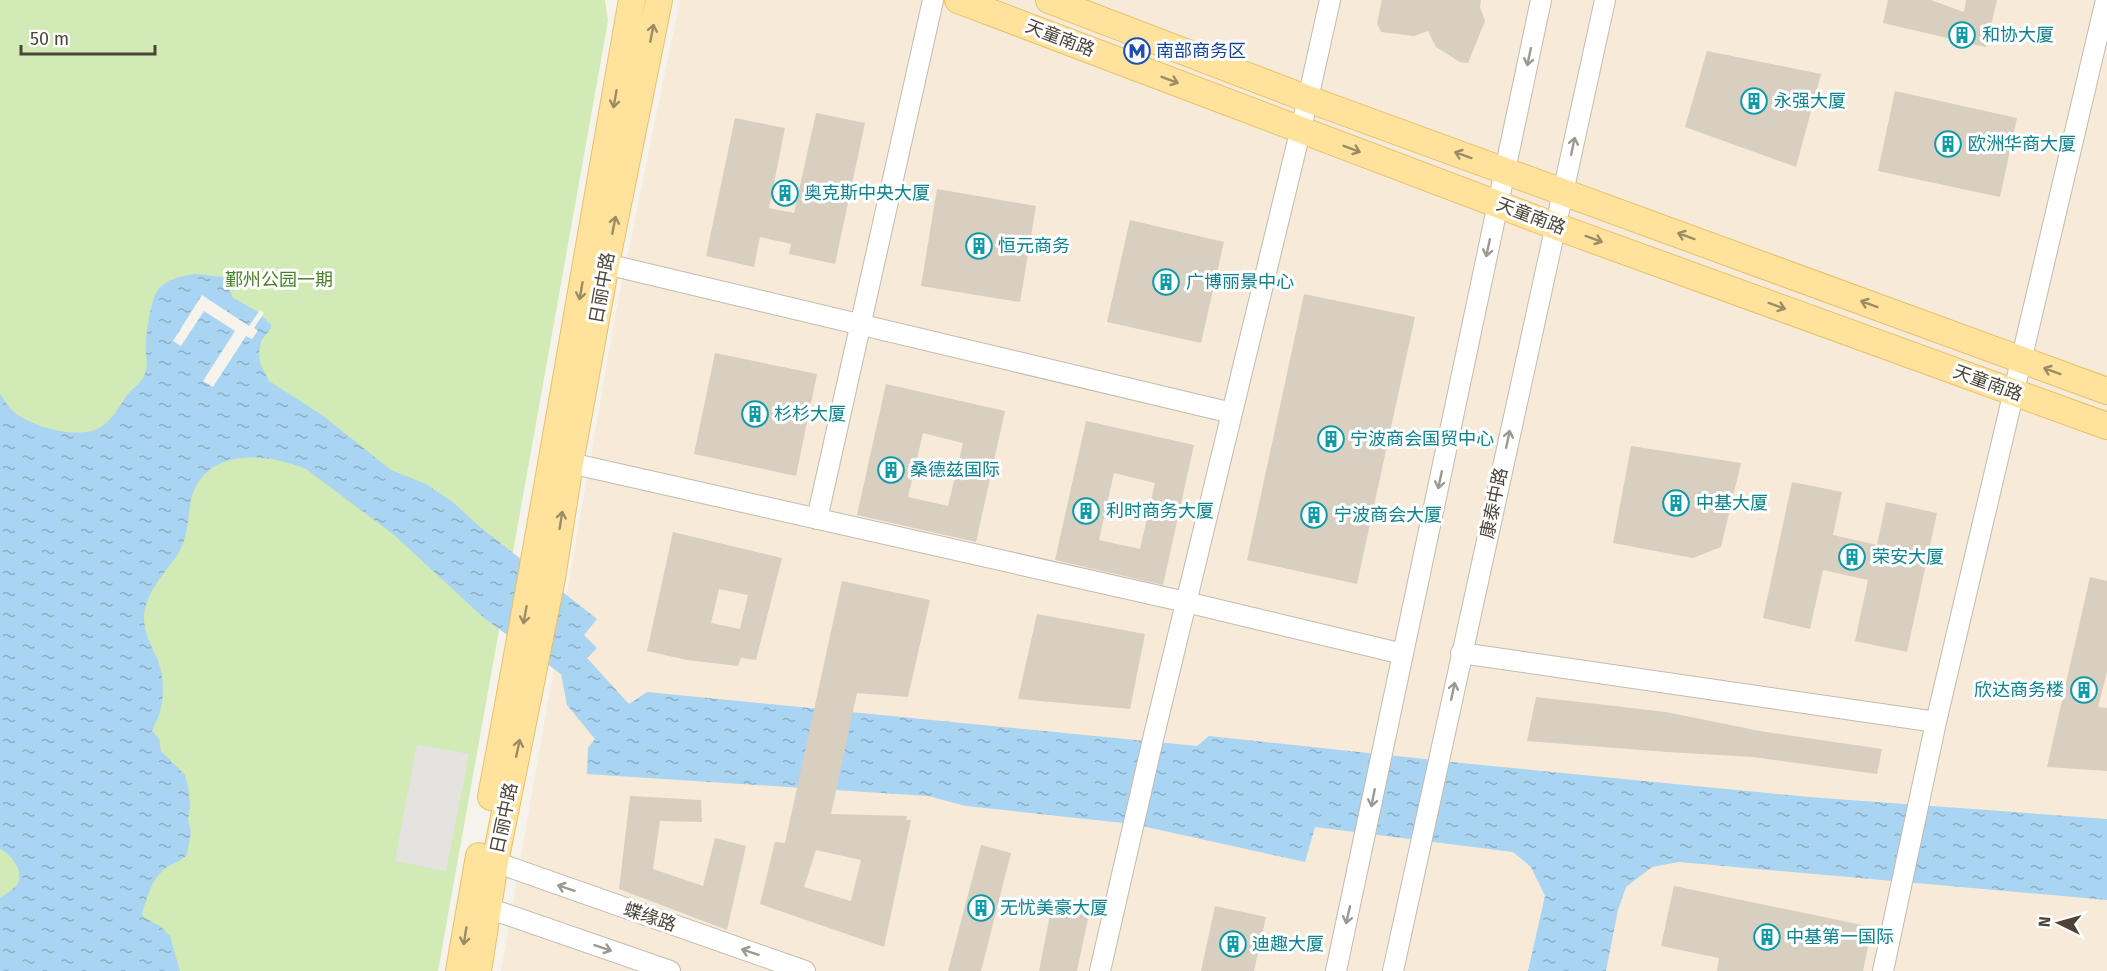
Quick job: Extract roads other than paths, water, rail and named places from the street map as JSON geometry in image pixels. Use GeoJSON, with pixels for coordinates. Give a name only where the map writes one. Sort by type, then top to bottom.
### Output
{"type":"FeatureCollection","features":[{"type":"Feature","properties":{"kind":"main road","name":"日丽中路"},"geometry":{"type":"LineString","coordinates":[[543,570],[547,482],[632,0]]}},
{"type":"Feature","properties":{"kind":"main road","name":"日丽中路"},"geometry":{"type":"LineString","coordinates":[[543,570],[570,463],[606,264],[659,0]]}},
{"type":"Feature","properties":{"kind":"main road","name":"天童南路"},"geometry":{"type":"LineString","coordinates":[[958,0],[1498,204],[2107,426]]}},
{"type":"Feature","properties":{"kind":"main road","name":"天童南路"},"geometry":{"type":"LineString","coordinates":[[1049,0],[1308,99],[1563,190],[2107,391]]}},
{"type":"Feature","properties":{"kind":"main road"},"geometry":{"type":"LineString","coordinates":[[480,905],[543,570]]}},
{"type":"Feature","properties":{"kind":"main road","name":"日丽中路"},"geometry":{"type":"LineString","coordinates":[[459,971],[495,862],[526,666]]}},
{"type":"Feature","properties":{"kind":"main road","name":"日丽中路"},"geometry":{"type":"LineString","coordinates":[[478,971],[480,905]]}},
{"type":"Feature","properties":{"kind":"street"},"geometry":{"type":"LineString","coordinates":[[817,519],[933,0]]}},
{"type":"Feature","properties":{"kind":"street"},"geometry":{"type":"LineString","coordinates":[[1100,971],[1154,735],[1330,0]]}},
{"type":"Feature","properties":{"kind":"street"},"geometry":{"type":"LineString","coordinates":[[1336,971],[1541,0]]}},
{"type":"Feature","properties":{"kind":"street","name":"康泰中路"},"geometry":{"type":"LineString","coordinates":[[1393,971],[1605,0]]}},
{"type":"Feature","properties":{"kind":"street"},"geometry":{"type":"LineString","coordinates":[[1883,971],[1936,722],[2106,0]]}},
{"type":"Feature","properties":{"kind":"street"},"geometry":{"type":"LineString","coordinates":[[606,264],[1232,413]]}},
{"type":"Feature","properties":{"kind":"street"},"geometry":{"type":"LineString","coordinates":[[570,463],[1186,602],[1403,654]]}},
{"type":"Feature","properties":{"kind":"street"},"geometry":{"type":"LineString","coordinates":[[1461,653],[1936,722]]}},
{"type":"Feature","properties":{"kind":"street","name":"蝶缘路"},"geometry":{"type":"LineString","coordinates":[[495,862],[806,971]]}},
{"type":"Feature","properties":{"kind":"street"},"geometry":{"type":"LineString","coordinates":[[480,905],[670,971]]}},
{"type":"Feature","properties":{"kind":"water"},"geometry":{"type":"Polygon","coordinates":[[[196,274],[224,277],[233,298],[257,311],[271,325],[261,341],[259,353],[260,363],[269,381],[322,415],[391,470],[426,484],[454,503],[480,527],[597,619],[584,635],[597,648],[587,658],[629,704],[647,692],[1197,746],[1209,736],[1809,797],[2107,819],[2107,900],[1679,862],[1652,867],[1626,887],[1618,910],[1606,971],[1528,971],[1545,896],[1531,867],[1513,852],[1315,827],[1305,862],[1133,824],[966,806],[928,796],[587,774],[588,748],[595,739],[567,705],[561,674],[484,618],[393,534],[306,469],[274,460],[240,458],[211,469],[200,480],[192,496],[182,545],[153,590],[144,617],[146,633],[159,663],[163,685],[161,708],[152,731],[159,739],[161,751],[185,775],[190,806],[188,821],[191,831],[187,855],[167,867],[157,877],[142,913],[143,917],[160,926],[170,936],[180,971],[0,971],[0,898],[16,886],[19,876],[13,860],[0,849],[0,394],[15,413],[47,428],[82,432],[101,427],[112,417],[145,374],[147,330],[159,288],[168,281],[196,274]]]}},
{"type":"Feature","properties":{"kind":"place","name":"和协大厦"},"geometry":{"type":"Point","coordinates":[1962,35]}},
{"type":"Feature","properties":{"kind":"place","name":"南部商务区"},"geometry":{"type":"Point","coordinates":[1137,51]}},
{"type":"Feature","properties":{"kind":"place","name":"永强大厦"},"geometry":{"type":"Point","coordinates":[1754,101]}},
{"type":"Feature","properties":{"kind":"place","name":"欧洲华商大厦"},"geometry":{"type":"Point","coordinates":[1948,144]}},
{"type":"Feature","properties":{"kind":"place","name":"奥克斯中央大厦"},"geometry":{"type":"Point","coordinates":[785,193]}},
{"type":"Feature","properties":{"kind":"place","name":"恒元商务"},"geometry":{"type":"Point","coordinates":[979,246]}},
{"type":"Feature","properties":{"kind":"place","name":"广博丽景中心"},"geometry":{"type":"Point","coordinates":[1166,282]}},
{"type":"Feature","properties":{"kind":"place","name":"杉杉大厦"},"geometry":{"type":"Point","coordinates":[755,414]}},
{"type":"Feature","properties":{"kind":"place","name":"宁波商会国贸中心"},"geometry":{"type":"Point","coordinates":[1331,439]}},
{"type":"Feature","properties":{"kind":"place","name":"桑德兹国际"},"geometry":{"type":"Point","coordinates":[891,470]}},
{"type":"Feature","properties":{"kind":"place","name":"中基大厦"},"geometry":{"type":"Point","coordinates":[1676,503]}},
{"type":"Feature","properties":{"kind":"place","name":"利时商务大厦"},"geometry":{"type":"Point","coordinates":[1086,511]}},
{"type":"Feature","properties":{"kind":"place","name":"宁波商会大厦"},"geometry":{"type":"Point","coordinates":[1314,515]}},
{"type":"Feature","properties":{"kind":"place","name":"荣安大厦"},"geometry":{"type":"Point","coordinates":[1852,557]}},
{"type":"Feature","properties":{"kind":"place","name":"欣达商务楼"},"geometry":{"type":"Point","coordinates":[2084,690]}},
{"type":"Feature","properties":{"kind":"place","name":"无忧美豪大厦"},"geometry":{"type":"Point","coordinates":[981,908]}},
{"type":"Feature","properties":{"kind":"place","name":"中基第一国际"},"geometry":{"type":"Point","coordinates":[1767,937]}},
{"type":"Feature","properties":{"kind":"place","name":"迪趣大厦"},"geometry":{"type":"Point","coordinates":[1233,944]}},
{"type":"Feature","properties":{"kind":"park label","name":"鄞州公园一期"},"geometry":{"type":"Point","coordinates":[279,280]}}]}
